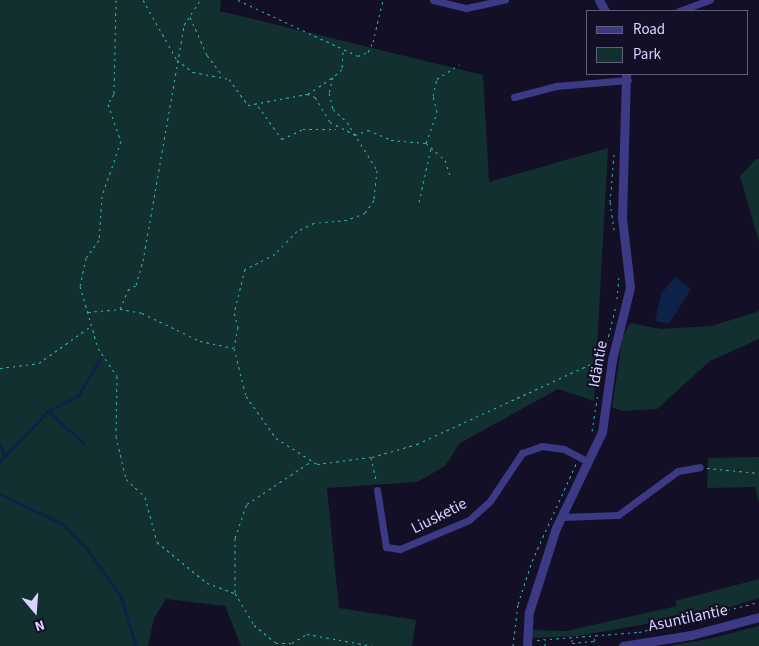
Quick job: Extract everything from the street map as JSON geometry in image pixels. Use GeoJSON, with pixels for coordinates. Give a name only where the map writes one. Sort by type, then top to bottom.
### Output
{"type":"FeatureCollection","features":[{"type":"Feature","properties":{"kind":"street"},"geometry":{"type":"LineString","coordinates":[[433,0],[466,8],[505,0]]}},
{"type":"Feature","properties":{"kind":"street"},"geometry":{"type":"LineString","coordinates":[[682,10],[710,0]]}},
{"type":"Feature","properties":{"kind":"street"},"geometry":{"type":"LineString","coordinates":[[514,97],[556,86],[627,77]]}},
{"type":"Feature","properties":{"kind":"street","name":"Idäntie"},"geometry":{"type":"LineString","coordinates":[[527,644],[538,577],[562,517],[602,432],[612,360],[630,288],[622,218],[627,77]]}},
{"type":"Feature","properties":{"kind":"street","name":"Liusketie"},"geometry":{"type":"LineString","coordinates":[[377,490],[386,547],[400,549],[469,520],[490,501],[522,453],[542,446],[579,457],[588,462]]}},
{"type":"Feature","properties":{"kind":"street"},"geometry":{"type":"LineString","coordinates":[[562,517],[618,516],[678,471],[700,467]]}},
{"type":"Feature","properties":{"kind":"street","name":"Asuntilantie"},"geometry":{"type":"LineString","coordinates":[[623,646],[691,635],[759,617]]}},
{"type":"Feature","properties":{"kind":"path"},"geometry":{"type":"LineString","coordinates":[[116,0],[114,88],[108,104],[121,142],[102,196],[99,240],[86,258],[80,286],[98,348],[116,376],[119,458],[126,479],[146,497],[157,542],[207,583],[235,593]]}},
{"type":"Feature","properties":{"kind":"path"},"geometry":{"type":"LineString","coordinates":[[143,0],[177,60],[193,72],[224,77]]}},
{"type":"Feature","properties":{"kind":"path"},"geometry":{"type":"LineString","coordinates":[[120,309],[128,290],[136,285],[143,261],[177,60],[190,16],[200,0]]}},
{"type":"Feature","properties":{"kind":"path"},"geometry":{"type":"LineString","coordinates":[[238,0],[343,52],[358,56],[368,52],[383,0]]}},
{"type":"Feature","properties":{"kind":"path"},"geometry":{"type":"LineString","coordinates":[[190,16],[207,55],[242,100],[258,105],[307,94],[342,69],[343,52]]}},
{"type":"Feature","properties":{"kind":"path"},"geometry":{"type":"LineString","coordinates":[[426,143],[438,112],[433,96],[437,79],[460,64]]}},
{"type":"Feature","properties":{"kind":"path"},"geometry":{"type":"LineString","coordinates":[[333,77],[328,86],[333,109],[355,135],[377,170],[374,200],[365,213],[347,220],[314,223],[297,232],[274,254],[245,269],[234,313],[238,327],[234,348],[246,396],[265,424],[292,452],[328,465],[371,457],[417,444],[604,359]]}},
{"type":"Feature","properties":{"kind":"path"},"geometry":{"type":"LineString","coordinates":[[307,94],[316,97],[338,128]]}},
{"type":"Feature","properties":{"kind":"path"},"geometry":{"type":"LineString","coordinates":[[258,105],[282,139],[303,129],[338,128],[355,135],[368,130],[391,140],[426,143],[445,160],[451,178]]}},
{"type":"Feature","properties":{"kind":"path"},"geometry":{"type":"LineString","coordinates":[[615,144],[610,202],[615,234]]}},
{"type":"Feature","properties":{"kind":"path"},"geometry":{"type":"LineString","coordinates":[[419,202],[432,148]]}},
{"type":"Feature","properties":{"kind":"path"},"geometry":{"type":"LineString","coordinates":[[602,365],[619,274]]}},
{"type":"Feature","properties":{"kind":"path"},"geometry":{"type":"LineString","coordinates":[[88,312],[120,309],[142,313],[200,341],[234,348]]}},
{"type":"Feature","properties":{"kind":"path"},"geometry":{"type":"LineString","coordinates":[[0,368],[39,363],[72,344],[92,325]]}},
{"type":"Feature","properties":{"kind":"path"},"geometry":{"type":"LineString","coordinates":[[588,440],[599,384]]}},
{"type":"Feature","properties":{"kind":"path"},"geometry":{"type":"LineString","coordinates":[[371,457],[377,490]]}},
{"type":"Feature","properties":{"kind":"path"},"geometry":{"type":"LineString","coordinates":[[512,646],[518,604],[536,552],[579,457]]}},
{"type":"Feature","properties":{"kind":"path"},"geometry":{"type":"LineString","coordinates":[[312,460],[247,504],[235,538],[235,593],[254,625],[276,643],[292,643],[307,634],[372,646]]}},
{"type":"Feature","properties":{"kind":"path"},"geometry":{"type":"LineString","coordinates":[[700,467],[759,473]]}},
{"type":"Feature","properties":{"kind":"path"},"geometry":{"type":"LineString","coordinates":[[514,641],[527,644],[546,640],[594,637],[708,618],[759,602]]}},
{"type":"Feature","properties":{"kind":"path"},"geometry":{"type":"LineString","coordinates":[[572,639],[572,644],[595,641],[594,637]]}},
{"type":"Feature","properties":{"kind":"path"},"geometry":{"type":"LineString","coordinates":[[545,646],[546,640]]}},
{"type":"Feature","properties":{"kind":"green space"},"geometry":{"type":"Polygon","coordinates":[[[0,0],[221,0],[220,11],[483,75],[489,182],[608,148],[594,401],[558,389],[460,443],[445,466],[417,482],[327,488],[339,608],[416,620],[412,646],[241,646],[225,606],[166,599],[154,618],[148,646],[0,646],[0,0]]]}},
{"type":"Feature","properties":{"kind":"green space"},"geometry":{"type":"Polygon","coordinates":[[[756,159],[759,159],[759,242],[740,176],[756,159]]]}},
{"type":"Feature","properties":{"kind":"green space"},"geometry":{"type":"Polygon","coordinates":[[[759,311],[759,339],[710,361],[657,409],[622,411],[612,407],[623,336],[630,323],[661,329],[712,326],[759,311]]]}},
{"type":"Feature","properties":{"kind":"green space"},"geometry":{"type":"Polygon","coordinates":[[[759,457],[759,503],[755,487],[707,488],[708,458],[759,457]]]}},
{"type":"Feature","properties":{"kind":"green space"},"geometry":{"type":"Polygon","coordinates":[[[759,579],[759,598],[714,612],[578,636],[533,638],[532,630],[566,631],[677,606],[675,601],[759,579]]]}},
{"type":"Feature","properties":{"kind":"green space"},"geometry":{"type":"Polygon","coordinates":[[[759,626],[759,646],[667,646],[708,639],[759,626]]]}},
{"type":"Feature","properties":{"kind":"water"},"geometry":{"type":"Polygon","coordinates":[[[675,277],[691,289],[669,324],[655,321],[661,294],[675,277]]]}},
{"type":"Feature","properties":{"kind":"waterway"},"geometry":{"type":"LineString","coordinates":[[0,461],[48,411],[78,396],[100,359]]}},
{"type":"Feature","properties":{"kind":"waterway"},"geometry":{"type":"LineString","coordinates":[[48,411],[84,443]]}},
{"type":"Feature","properties":{"kind":"waterway"},"geometry":{"type":"LineString","coordinates":[[0,445],[5,456]]}},
{"type":"Feature","properties":{"kind":"waterway"},"geometry":{"type":"LineString","coordinates":[[0,494],[63,524],[87,549],[121,596],[136,646]]}}]}
